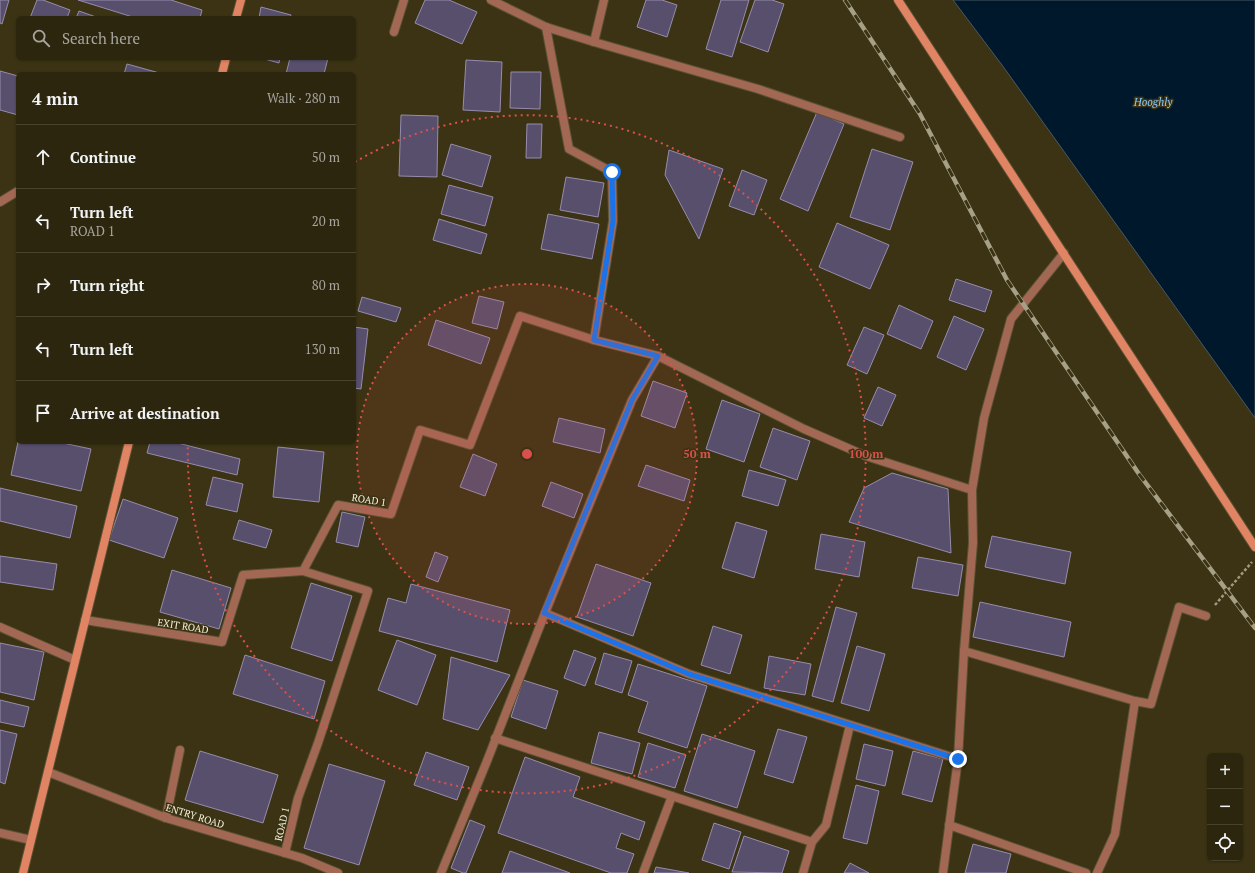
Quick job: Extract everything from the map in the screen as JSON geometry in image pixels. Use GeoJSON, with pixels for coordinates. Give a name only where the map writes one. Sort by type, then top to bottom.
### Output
{"type":"FeatureCollection","features":[{"type":"Feature","properties":{"kind":"main road"},"geometry":{"type":"LineString","coordinates":[[237,16],[241,0]]}},
{"type":"Feature","properties":{"kind":"main road"},"geometry":{"type":"LineString","coordinates":[[898,0],[1255,547]]}},
{"type":"Feature","properties":{"kind":"main road"},"geometry":{"type":"LineString","coordinates":[[222,72],[226,60]]}},
{"type":"Feature","properties":{"kind":"main road"},"geometry":{"type":"LineString","coordinates":[[23,873],[129,444]]}},
{"type":"Feature","properties":{"kind":"street"},"geometry":{"type":"LineString","coordinates":[[394,32],[404,0]]}},
{"type":"Feature","properties":{"kind":"street"},"geometry":{"type":"LineString","coordinates":[[491,0],[546,27],[758,89],[900,137]]}},
{"type":"Feature","properties":{"kind":"street"},"geometry":{"type":"LineString","coordinates":[[594,42],[604,0]]}},
{"type":"Feature","properties":{"kind":"street"},"geometry":{"type":"LineString","coordinates":[[546,27],[569,149],[612,172],[613,221],[594,340]]}},
{"type":"Feature","properties":{"kind":"street"},"geometry":{"type":"LineString","coordinates":[[0,202],[16,192]]}},
{"type":"Feature","properties":{"kind":"street"},"geometry":{"type":"LineString","coordinates":[[943,873],[958,759],[964,651],[973,543],[972,490],[984,418],[1011,319],[1064,253]]}},
{"type":"Feature","properties":{"kind":"street","name":"ROAD 1"},"geometry":{"type":"LineString","coordinates":[[285,853],[298,798],[318,744],[368,591],[303,571],[338,505],[391,514],[420,430],[470,445],[520,316],[594,340],[658,356],[804,429],[866,456],[972,490]]}},
{"type":"Feature","properties":{"kind":"street"},"geometry":{"type":"LineString","coordinates":[[441,873],[544,613],[632,400],[658,356]]}},
{"type":"Feature","properties":{"kind":"street","name":"EXIT ROAD"},"geometry":{"type":"LineString","coordinates":[[85,620],[222,642],[243,575],[303,571]]}},
{"type":"Feature","properties":{"kind":"street"},"geometry":{"type":"LineString","coordinates":[[964,651],[1135,701],[1151,704],[1179,607],[1206,616]]}},
{"type":"Feature","properties":{"kind":"street"},"geometry":{"type":"LineString","coordinates":[[544,613],[689,674],[958,759]]}},
{"type":"Feature","properties":{"kind":"street"},"geometry":{"type":"LineString","coordinates":[[0,627],[75,660]]}},
{"type":"Feature","properties":{"kind":"street"},"geometry":{"type":"LineString","coordinates":[[1097,873],[1115,834],[1135,701]]}},
{"type":"Feature","properties":{"kind":"street"},"geometry":{"type":"LineString","coordinates":[[803,873],[812,842],[826,826],[850,725]]}},
{"type":"Feature","properties":{"kind":"street"},"geometry":{"type":"LineString","coordinates":[[495,738],[812,842]]}},
{"type":"Feature","properties":{"kind":"street"},"geometry":{"type":"LineString","coordinates":[[166,818],[180,750]]}},
{"type":"Feature","properties":{"kind":"street","name":"ENTRY ROAD"},"geometry":{"type":"LineString","coordinates":[[48,772],[166,818],[302,858],[338,873]]}},
{"type":"Feature","properties":{"kind":"street"},"geometry":{"type":"LineString","coordinates":[[643,873],[672,796]]}},
{"type":"Feature","properties":{"kind":"street"},"geometry":{"type":"LineString","coordinates":[[950,825],[1086,873]]}},
{"type":"Feature","properties":{"kind":"street"},"geometry":{"type":"LineString","coordinates":[[0,833],[31,840]]}},
{"type":"Feature","properties":{"kind":"path"},"geometry":{"type":"LineString","coordinates":[[1206,616],[1255,558]]}},
{"type":"Feature","properties":{"kind":"water","name":"Hooghly"},"geometry":{"type":"Polygon","coordinates":[[[953,0],[1255,0],[1255,418],[1002,65],[953,0]]]}},
{"type":"Feature","properties":{"kind":"building"},"geometry":{"type":"Polygon","coordinates":[[[0,0],[9,0],[2,24],[0,23],[0,0]]]}},
{"type":"Feature","properties":{"kind":"building"},"geometry":{"type":"Polygon","coordinates":[[[37,0],[43,0],[70,10],[68,16],[31,16],[37,0]]]}},
{"type":"Feature","properties":{"kind":"building"},"geometry":{"type":"Polygon","coordinates":[[[78,0],[171,0],[202,10],[200,16],[130,16],[78,0]]]}},
{"type":"Feature","properties":{"kind":"building"},"geometry":{"type":"Polygon","coordinates":[[[425,0],[449,0],[477,12],[462,44],[415,23],[425,0]]]}},
{"type":"Feature","properties":{"kind":"building"},"geometry":{"type":"Polygon","coordinates":[[[646,0],[662,0],[677,5],[667,37],[637,27],[646,0]]]}},
{"type":"Feature","properties":{"kind":"building"},"geometry":{"type":"Polygon","coordinates":[[[721,0],[749,0],[732,57],[706,49],[721,0]]]}},
{"type":"Feature","properties":{"kind":"building"},"geometry":{"type":"Polygon","coordinates":[[[755,0],[772,0],[784,4],[768,52],[740,42],[755,0]]]}},
{"type":"Feature","properties":{"kind":"building"},"geometry":{"type":"Polygon","coordinates":[[[261,7],[291,15],[291,16],[259,16],[261,7]]]}},
{"type":"Feature","properties":{"kind":"building"},"geometry":{"type":"Polygon","coordinates":[[[79,11],[93,16],[77,16],[79,11]]]}},
{"type":"Feature","properties":{"kind":"building"},"geometry":{"type":"Polygon","coordinates":[[[268,60],[280,60],[279,63],[268,60]]]}},
{"type":"Feature","properties":{"kind":"building"},"geometry":{"type":"Polygon","coordinates":[[[290,60],[328,60],[324,72],[286,72],[290,60]]]}},
{"type":"Feature","properties":{"kind":"building"},"geometry":{"type":"Polygon","coordinates":[[[466,60],[502,62],[500,112],[463,110],[466,60]]]}},
{"type":"Feature","properties":{"kind":"building"},"geometry":{"type":"Polygon","coordinates":[[[127,64],[156,72],[125,72],[127,64]]]}},
{"type":"Feature","properties":{"kind":"building"},"geometry":{"type":"Polygon","coordinates":[[[0,71],[16,75],[16,114],[0,110],[0,71]]]}},
{"type":"Feature","properties":{"kind":"building"},"geometry":{"type":"Polygon","coordinates":[[[511,72],[541,72],[540,109],[510,108],[511,72]]]}},
{"type":"Feature","properties":{"kind":"building"},"geometry":{"type":"Polygon","coordinates":[[[817,112],[844,124],[808,211],[780,199],[817,112]]]}},
{"type":"Feature","properties":{"kind":"building"},"geometry":{"type":"Polygon","coordinates":[[[401,115],[438,116],[437,177],[399,176],[401,115]]]}},
{"type":"Feature","properties":{"kind":"building"},"geometry":{"type":"Polygon","coordinates":[[[527,124],[542,124],[541,158],[526,158],[527,124]]]}},
{"type":"Feature","properties":{"kind":"building"},"geometry":{"type":"Polygon","coordinates":[[[451,144],[491,156],[482,187],[442,175],[451,144]]]}},
{"type":"Feature","properties":{"kind":"building"},"geometry":{"type":"Polygon","coordinates":[[[872,149],[913,162],[890,230],[850,217],[872,149]]]}},
{"type":"Feature","properties":{"kind":"building"},"geometry":{"type":"Polygon","coordinates":[[[669,150],[723,169],[699,239],[665,175],[669,150]]]}},
{"type":"Feature","properties":{"kind":"building"},"geometry":{"type":"Polygon","coordinates":[[[742,170],[767,180],[754,215],[729,206],[742,170]]]}},
{"type":"Feature","properties":{"kind":"building"},"geometry":{"type":"Polygon","coordinates":[[[566,177],[604,183],[598,217],[560,210],[566,177]]]}},
{"type":"Feature","properties":{"kind":"building"},"geometry":{"type":"Polygon","coordinates":[[[449,185],[493,197],[485,226],[441,214],[449,185]]]}},
{"type":"Feature","properties":{"kind":"building"},"geometry":{"type":"Polygon","coordinates":[[[548,214],[599,224],[592,259],[541,249],[548,214]]]}},
{"type":"Feature","properties":{"kind":"building"},"geometry":{"type":"Polygon","coordinates":[[[439,219],[487,234],[481,254],[433,240],[439,219]]]}},
{"type":"Feature","properties":{"kind":"building"},"geometry":{"type":"Polygon","coordinates":[[[837,223],[889,245],[870,289],[819,267],[837,223]]]}},
{"type":"Feature","properties":{"kind":"building"},"geometry":{"type":"Polygon","coordinates":[[[956,279],[992,291],[985,312],[949,300],[956,279]]]}},
{"type":"Feature","properties":{"kind":"building"},"geometry":{"type":"Polygon","coordinates":[[[479,296],[504,302],[497,329],[472,323],[479,296]]]}},
{"type":"Feature","properties":{"kind":"building"},"geometry":{"type":"Polygon","coordinates":[[[362,297],[401,308],[396,322],[358,311],[362,297]]]}},
{"type":"Feature","properties":{"kind":"building"},"geometry":{"type":"Polygon","coordinates":[[[899,305],[933,321],[921,349],[887,334],[899,305]]]}},
{"type":"Feature","properties":{"kind":"building"},"geometry":{"type":"Polygon","coordinates":[[[954,316],[984,329],[966,370],[937,357],[954,316]]]}},
{"type":"Feature","properties":{"kind":"building"},"geometry":{"type":"Polygon","coordinates":[[[436,320],[490,338],[481,364],[428,345],[436,320]]]}},
{"type":"Feature","properties":{"kind":"building"},"geometry":{"type":"Polygon","coordinates":[[[356,327],[368,329],[361,389],[356,388],[356,327]]]}},
{"type":"Feature","properties":{"kind":"building"},"geometry":{"type":"Polygon","coordinates":[[[864,327],[884,335],[867,374],[847,365],[864,327]]]}},
{"type":"Feature","properties":{"kind":"building"},"geometry":{"type":"Polygon","coordinates":[[[653,381],[687,393],[675,428],[641,416],[653,381]]]}},
{"type":"Feature","properties":{"kind":"building"},"geometry":{"type":"Polygon","coordinates":[[[878,387],[896,395],[882,426],[864,418],[878,387]]]}},
{"type":"Feature","properties":{"kind":"building"},"geometry":{"type":"Polygon","coordinates":[[[722,400],[760,414],[744,462],[706,449],[722,400]]]}},
{"type":"Feature","properties":{"kind":"building"},"geometry":{"type":"Polygon","coordinates":[[[559,418],[605,429],[600,453],[553,442],[559,418]]]}},
{"type":"Feature","properties":{"kind":"building"},"geometry":{"type":"Polygon","coordinates":[[[773,428],[810,441],[797,480],[760,467],[773,428]]]}},
{"type":"Feature","properties":{"kind":"building"},"geometry":{"type":"Polygon","coordinates":[[[18,444],[67,444],[91,449],[81,491],[11,475],[18,444]]]}},
{"type":"Feature","properties":{"kind":"building"},"geometry":{"type":"Polygon","coordinates":[[[149,444],[182,444],[240,459],[237,475],[147,453],[149,444]]]}},
{"type":"Feature","properties":{"kind":"building"},"geometry":{"type":"Polygon","coordinates":[[[278,447],[324,452],[319,502],[273,497],[278,447]]]}},
{"type":"Feature","properties":{"kind":"building"},"geometry":{"type":"Polygon","coordinates":[[[473,454],[497,464],[485,496],[460,487],[473,454]]]}},
{"type":"Feature","properties":{"kind":"building"},"geometry":{"type":"Polygon","coordinates":[[[646,465],[690,480],[684,501],[638,486],[646,465]]]}},
{"type":"Feature","properties":{"kind":"building"},"geometry":{"type":"Polygon","coordinates":[[[749,470],[786,480],[778,506],[742,496],[749,470]]]}},
{"type":"Feature","properties":{"kind":"building"},"geometry":{"type":"Polygon","coordinates":[[[892,473],[948,489],[951,553],[849,522],[864,488],[892,473]]]}},
{"type":"Feature","properties":{"kind":"building"},"geometry":{"type":"Polygon","coordinates":[[[213,477],[243,484],[237,512],[206,505],[213,477]]]}},
{"type":"Feature","properties":{"kind":"building"},"geometry":{"type":"Polygon","coordinates":[[[551,482],[583,494],[574,518],[542,506],[551,482]]]}},
{"type":"Feature","properties":{"kind":"building"},"geometry":{"type":"Polygon","coordinates":[[[0,488],[77,506],[70,538],[0,521],[0,488]]]}},
{"type":"Feature","properties":{"kind":"building"},"geometry":{"type":"Polygon","coordinates":[[[123,499],[178,518],[164,558],[109,540],[123,499]]]}},
{"type":"Feature","properties":{"kind":"building"},"geometry":{"type":"Polygon","coordinates":[[[342,512],[365,517],[358,547],[336,542],[342,512]]]}},
{"type":"Feature","properties":{"kind":"building"},"geometry":{"type":"Polygon","coordinates":[[[239,520],[272,530],[266,548],[233,539],[239,520]]]}},
{"type":"Feature","properties":{"kind":"building"},"geometry":{"type":"Polygon","coordinates":[[[736,522],[767,531],[754,578],[722,568],[736,522]]]}},
{"type":"Feature","properties":{"kind":"building"},"geometry":{"type":"Polygon","coordinates":[[[821,534],[865,542],[859,577],[815,569],[821,534]]]}},
{"type":"Feature","properties":{"kind":"building"},"geometry":{"type":"Polygon","coordinates":[[[992,536],[1071,552],[1065,584],[985,567],[992,536]]]}},
{"type":"Feature","properties":{"kind":"building"},"geometry":{"type":"Polygon","coordinates":[[[435,552],[448,557],[438,582],[426,577],[435,552]]]}},
{"type":"Feature","properties":{"kind":"building"},"geometry":{"type":"Polygon","coordinates":[[[0,556],[57,564],[53,590],[0,582],[0,556]]]}},
{"type":"Feature","properties":{"kind":"building"},"geometry":{"type":"Polygon","coordinates":[[[918,557],[963,565],[958,596],[912,588],[918,557]]]}},
{"type":"Feature","properties":{"kind":"building"},"geometry":{"type":"Polygon","coordinates":[[[596,564],[651,583],[633,636],[577,617],[596,564]]]}},
{"type":"Feature","properties":{"kind":"building"},"geometry":{"type":"Polygon","coordinates":[[[172,570],[231,588],[219,629],[160,612],[172,570]]]}},
{"type":"Feature","properties":{"kind":"building"},"geometry":{"type":"Polygon","coordinates":[[[311,583],[352,596],[332,661],[291,648],[311,583]]]}},
{"type":"Feature","properties":{"kind":"building"},"geometry":{"type":"Polygon","coordinates":[[[411,584],[510,610],[497,662],[379,631],[388,598],[406,603],[411,584]]]}},
{"type":"Feature","properties":{"kind":"building"},"geometry":{"type":"Polygon","coordinates":[[[980,602],[1071,622],[1064,657],[973,637],[980,602]]]}},
{"type":"Feature","properties":{"kind":"building"},"geometry":{"type":"Polygon","coordinates":[[[836,607],[857,613],[833,702],[812,696],[836,607]]]}},
{"type":"Feature","properties":{"kind":"building"},"geometry":{"type":"Polygon","coordinates":[[[713,626],[742,635],[730,674],[701,665],[713,626]]]}},
{"type":"Feature","properties":{"kind":"building"},"geometry":{"type":"Polygon","coordinates":[[[397,640],[436,655],[417,705],[378,690],[397,640]]]}},
{"type":"Feature","properties":{"kind":"building"},"geometry":{"type":"Polygon","coordinates":[[[0,643],[44,652],[34,700],[0,692],[0,643]]]}},
{"type":"Feature","properties":{"kind":"building"},"geometry":{"type":"Polygon","coordinates":[[[857,646],[885,654],[869,711],[841,703],[857,646]]]}},
{"type":"Feature","properties":{"kind":"building"},"geometry":{"type":"Polygon","coordinates":[[[574,650],[596,658],[585,686],[564,678],[574,650]]]}},
{"type":"Feature","properties":{"kind":"building"},"geometry":{"type":"Polygon","coordinates":[[[604,653],[632,661],[622,693],[595,684],[604,653]]]}},
{"type":"Feature","properties":{"kind":"building"},"geometry":{"type":"Polygon","coordinates":[[[245,655],[325,681],[314,719],[233,694],[245,655]]]}},
{"type":"Feature","properties":{"kind":"building"},"geometry":{"type":"Polygon","coordinates":[[[769,656],[811,664],[805,695],[764,688],[769,656]]]}},
{"type":"Feature","properties":{"kind":"building"},"geometry":{"type":"Polygon","coordinates":[[[451,657],[510,675],[478,730],[443,719],[451,657]]]}},
{"type":"Feature","properties":{"kind":"building"},"geometry":{"type":"Polygon","coordinates":[[[638,664],[707,686],[687,748],[638,732],[648,702],[628,695],[638,664]]]}},
{"type":"Feature","properties":{"kind":"building"},"geometry":{"type":"Polygon","coordinates":[[[523,680],[558,691],[546,729],[511,717],[523,680]]]}},
{"type":"Feature","properties":{"kind":"building"},"geometry":{"type":"Polygon","coordinates":[[[0,700],[29,707],[24,727],[0,722],[0,700]]]}},
{"type":"Feature","properties":{"kind":"building"},"geometry":{"type":"Polygon","coordinates":[[[778,729],[807,737],[793,783],[764,774],[778,729]]]}},
{"type":"Feature","properties":{"kind":"building"},"geometry":{"type":"Polygon","coordinates":[[[0,730],[17,734],[5,784],[0,782],[0,730]]]}},
{"type":"Feature","properties":{"kind":"building"},"geometry":{"type":"Polygon","coordinates":[[[599,732],[640,743],[632,774],[591,763],[599,732]]]}},
{"type":"Feature","properties":{"kind":"building"},"geometry":{"type":"Polygon","coordinates":[[[702,734],[755,751],[737,808],[684,791],[702,734]]]}},
{"type":"Feature","properties":{"kind":"building"},"geometry":{"type":"Polygon","coordinates":[[[648,743],[686,755],[675,788],[638,777],[648,743]]]}},
{"type":"Feature","properties":{"kind":"building"},"geometry":{"type":"Polygon","coordinates":[[[864,744],[893,751],[885,786],[856,779],[864,744]]]}},
{"type":"Feature","properties":{"kind":"building"},"geometry":{"type":"Polygon","coordinates":[[[200,751],[278,775],[263,823],[185,800],[200,751]]]}},
{"type":"Feature","properties":{"kind":"building"},"geometry":{"type":"Polygon","coordinates":[[[913,751],[943,759],[932,802],[902,794],[913,751]]]}},
{"type":"Feature","properties":{"kind":"building"},"geometry":{"type":"Polygon","coordinates":[[[426,752],[469,767],[457,800],[414,785],[426,752]]]}},
{"type":"Feature","properties":{"kind":"building"},"geometry":{"type":"Polygon","coordinates":[[[525,757],[580,777],[573,797],[645,822],[639,840],[621,833],[616,848],[634,854],[627,873],[611,873],[498,833],[525,757]]]}},
{"type":"Feature","properties":{"kind":"building"},"geometry":{"type":"Polygon","coordinates":[[[329,764],[385,781],[359,865],[304,848],[329,764]]]}},
{"type":"Feature","properties":{"kind":"building"},"geometry":{"type":"Polygon","coordinates":[[[856,785],[879,791],[867,844],[843,838],[856,785]]]}},
{"type":"Feature","properties":{"kind":"building"},"geometry":{"type":"Polygon","coordinates":[[[470,820],[485,826],[466,873],[463,873],[451,868],[470,820]]]}},
{"type":"Feature","properties":{"kind":"building"},"geometry":{"type":"Polygon","coordinates":[[[714,823],[741,832],[729,869],[702,860],[714,823]]]}},
{"type":"Feature","properties":{"kind":"building"},"geometry":{"type":"Polygon","coordinates":[[[744,836],[789,851],[782,873],[732,872],[744,836]]]}},
{"type":"Feature","properties":{"kind":"building"},"geometry":{"type":"Polygon","coordinates":[[[973,844],[1011,854],[1006,873],[965,873],[973,844]]]}},
{"type":"Feature","properties":{"kind":"building"},"geometry":{"type":"Polygon","coordinates":[[[510,851],[570,873],[502,873],[510,851]]]}},
{"type":"Feature","properties":{"kind":"building"},"geometry":{"type":"Polygon","coordinates":[[[850,863],[869,873],[844,873],[850,863]]]}},
{"type":"Feature","properties":{"kind":"building"},"geometry":{"type":"Polygon","coordinates":[[[656,867],[689,873],[654,873],[656,867]]]}},
{"type":"Feature","properties":{"kind":"railway"},"geometry":{"type":"LineString","coordinates":[[845,0],[920,114],[1007,280],[1139,474],[1255,628]]}},
{"type":"Feature","properties":{"kind":"route"},"geometry":{"type":"LineString","coordinates":[[612,172],[613,221],[594,340],[658,356],[632,400],[544,613],[689,674],[958,759]]}}]}
